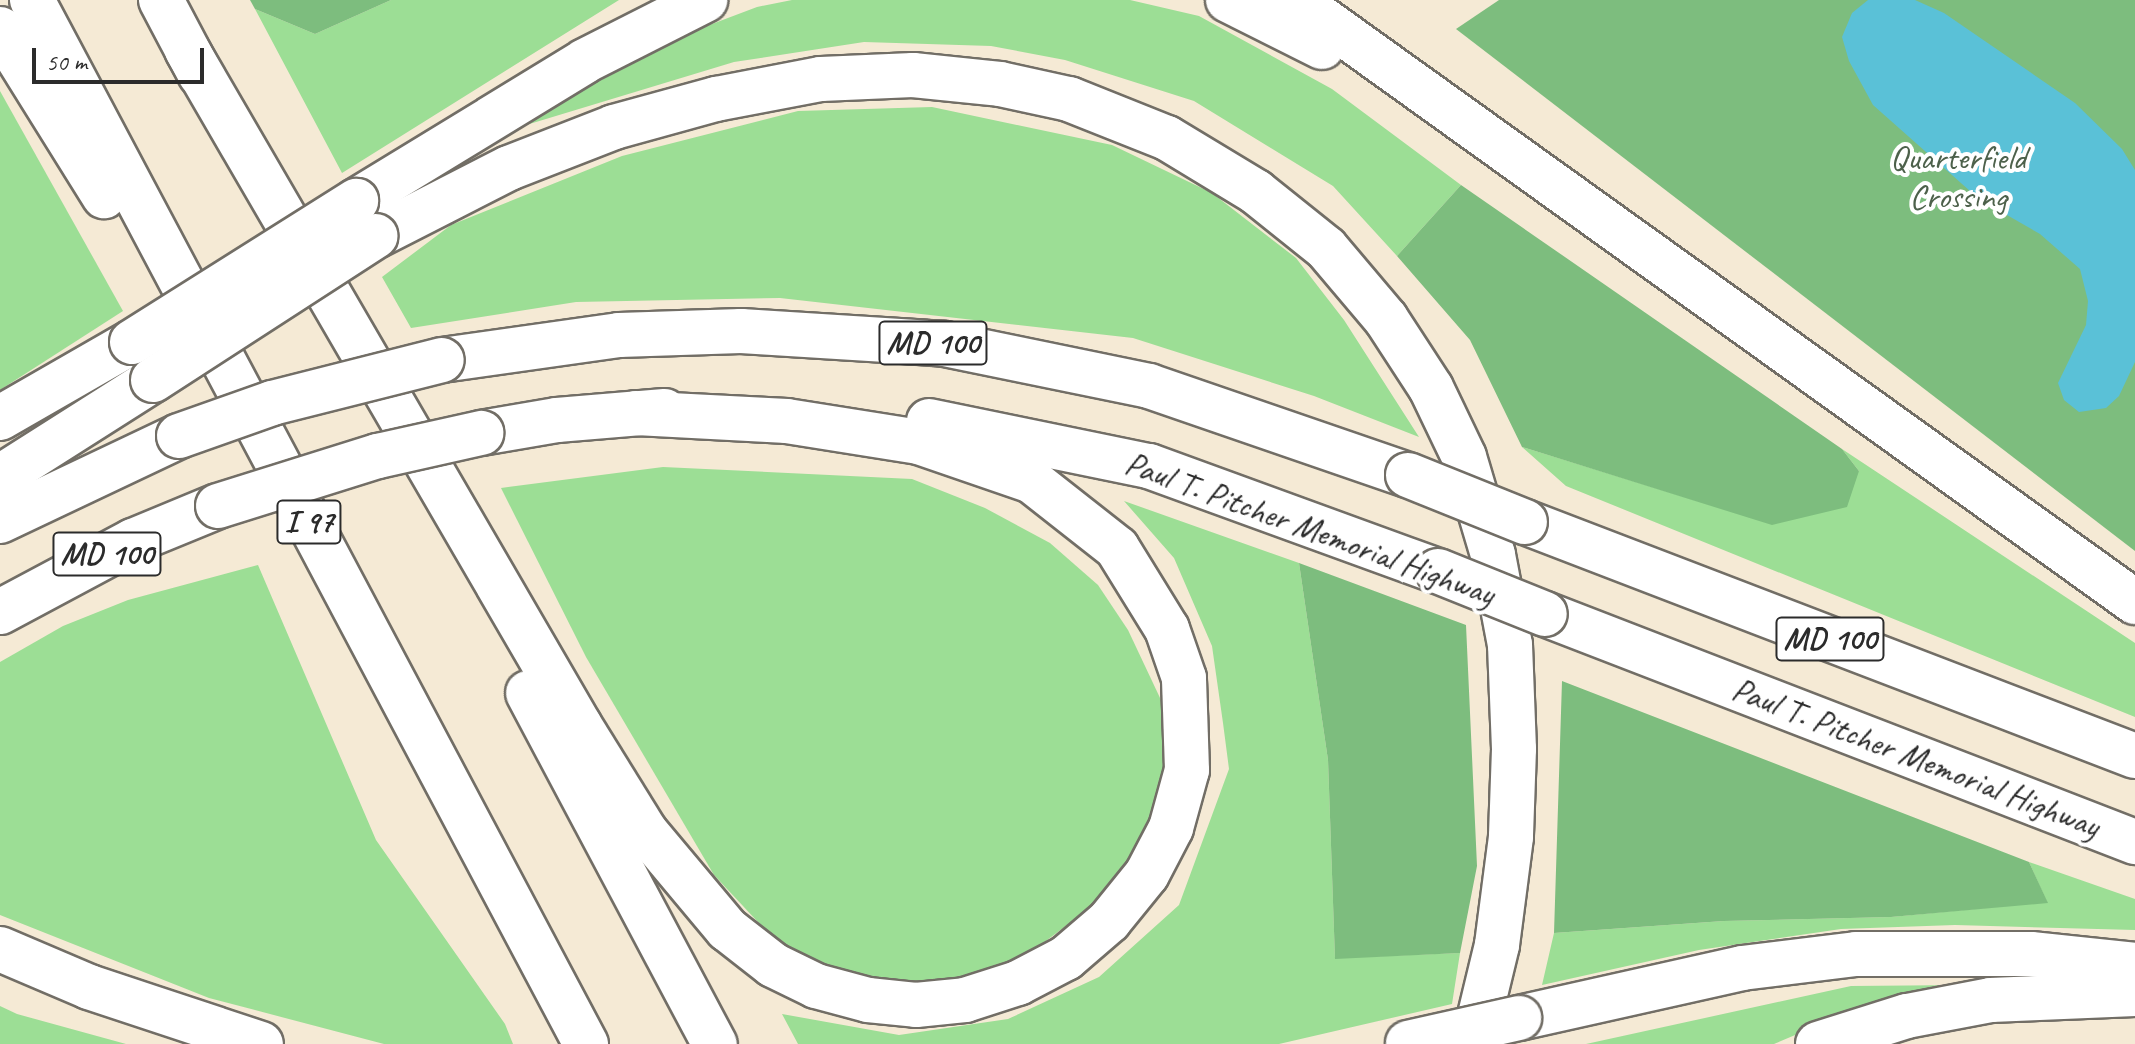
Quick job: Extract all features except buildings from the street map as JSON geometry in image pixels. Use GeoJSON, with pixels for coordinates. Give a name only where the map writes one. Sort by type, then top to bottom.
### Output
{"type":"FeatureCollection","features":[{"type":"Feature","properties":{"kind":"highway","name":"I 97"},"geometry":{"type":"LineString","coordinates":[[32,0],[586,1044]]}},
{"type":"Feature","properties":{"kind":"highway"},"geometry":{"type":"LineString","coordinates":[[161,0],[715,1044]]}},
{"type":"Feature","properties":{"kind":"highway"},"geometry":{"type":"LineString","coordinates":[[0,477],[153,380],[366,218],[585,61],[705,0]]}},
{"type":"Feature","properties":{"kind":"highway"},"geometry":{"type":"LineString","coordinates":[[1228,0],[1337,55],[1611,231]]}},
{"type":"Feature","properties":{"kind":"highway"},"geometry":{"type":"LineString","coordinates":[[1296,0],[1611,231],[2135,602]]}},
{"type":"Feature","properties":{"kind":"highway"},"geometry":{"type":"LineString","coordinates":[[0,29],[395,683]]}},
{"type":"Feature","properties":{"kind":"highway"},"geometry":{"type":"LineString","coordinates":[[187,50],[621,792],[688,888],[727,929],[773,965],[816,986],[904,1004],[965,1000],[1018,983],[1066,958],[1109,921],[1147,874],[1171,828],[1187,770],[1184,678],[1167,629],[1117,548],[1032,481],[919,442],[787,421],[636,413]]}},
{"type":"Feature","properties":{"kind":"highway"},"geometry":{"type":"LineString","coordinates":[[0,418],[132,342],[366,218],[614,127],[716,99],[821,79],[913,75],[1000,84],[1069,99],[1167,138],[1256,192],[1326,248],[1386,319],[1424,376],[1464,457],[1493,555],[1510,645],[1511,822],[1497,945],[1473,1044]]}},
{"type":"Feature","properties":{"kind":"highway","name":"MD 100"},"geometry":{"type":"LineString","coordinates":[[0,521],[179,436],[272,403],[442,360],[619,335],[741,331],[945,344],[1149,386],[1408,475],[2135,756]]}},
{"type":"Feature","properties":{"kind":"highway","name":"Paul T. Pitcher Memorial Highway"},"geometry":{"type":"LineString","coordinates":[[0,612],[133,541],[218,506],[378,456],[481,433],[636,413],[755,407],[850,412],[947,423],[1062,444],[1217,488],[2135,842]]}},
{"type":"Feature","properties":{"kind":"highway"},"geometry":{"type":"LineString","coordinates":[[0,949],[89,987],[261,1044]]}},
{"type":"Feature","properties":{"kind":"highway"},"geometry":{"type":"LineString","coordinates":[[1407,1044],[1742,968],[1856,954],[1946,950],[2135,965]]}},
{"type":"Feature","properties":{"kind":"highway"},"geometry":{"type":"LineString","coordinates":[[1818,1044],[1907,1016],[1991,1000],[2135,994]]}},
{"type":"Feature","properties":{"kind":"green space"},"geometry":{"type":"Polygon","coordinates":[[[250,0],[391,0],[315,34],[255,9],[250,0]]]}},
{"type":"Feature","properties":{"kind":"green space"},"geometry":{"type":"Polygon","coordinates":[[[391,0],[619,0],[342,173],[255,9],[315,34],[391,0]]]}},
{"type":"Feature","properties":{"kind":"green space"},"geometry":{"type":"Polygon","coordinates":[[[792,0],[1130,0],[1199,16],[1332,89],[1461,185],[1397,256],[1333,186],[1194,101],[1065,60],[991,46],[864,42],[734,62],[500,133],[630,55],[757,7],[792,0]]]}},
{"type":"Feature","properties":{"kind":"green space","name":"Quarterfield Crossing"},"geometry":{"type":"Polygon","coordinates":[[[1499,0],[2135,0],[2135,551],[1456,29],[1499,0]]]}},
{"type":"Feature","properties":{"kind":"green space"},"geometry":{"type":"Polygon","coordinates":[[[0,91],[123,311],[0,390],[0,91]]]}},
{"type":"Feature","properties":{"kind":"green space"},"geometry":{"type":"Polygon","coordinates":[[[932,107],[1112,145],[1212,193],[1296,258],[1344,320],[1419,437],[1314,396],[1133,338],[780,298],[576,302],[411,328],[382,277],[451,225],[622,156],[798,111],[932,107]]]}},
{"type":"Feature","properties":{"kind":"green space"},"geometry":{"type":"Polygon","coordinates":[[[1461,185],[1842,449],[1859,471],[1847,507],[1772,525],[1522,447],[1470,340],[1397,256],[1461,185]]]}},
{"type":"Feature","properties":{"kind":"green space"},"geometry":{"type":"Polygon","coordinates":[[[1522,447],[1772,524],[1859,471],[1842,449],[2135,643],[2135,717],[1566,486],[1522,447]]]}},
{"type":"Feature","properties":{"kind":"green space"},"geometry":{"type":"Polygon","coordinates":[[[663,467],[912,479],[985,508],[1050,543],[1098,585],[1128,630],[1161,700],[1167,748],[1158,797],[1141,843],[1112,891],[1026,956],[930,986],[842,974],[788,954],[714,875],[586,657],[501,488],[663,467]]]}},
{"type":"Feature","properties":{"kind":"green space"},"geometry":{"type":"Polygon","coordinates":[[[1124,501],[1299,563],[1328,760],[1335,958],[1460,953],[1452,1004],[1279,1044],[798,1044],[782,1014],[899,1035],[1008,1019],[1099,977],[1179,905],[1229,769],[1223,723],[1212,646],[1174,558],[1124,501]]]}},
{"type":"Feature","properties":{"kind":"green space"},"geometry":{"type":"Polygon","coordinates":[[[1299,563],[1466,625],[1477,866],[1460,953],[1335,959],[1328,760],[1299,563]]]}},
{"type":"Feature","properties":{"kind":"green space"},"geometry":{"type":"Polygon","coordinates":[[[258,565],[376,840],[505,1024],[513,1044],[384,1044],[209,998],[0,915],[0,662],[63,626],[128,600],[258,565]]]}},
{"type":"Feature","properties":{"kind":"green space"},"geometry":{"type":"Polygon","coordinates":[[[1562,681],[2029,862],[2048,903],[1891,917],[1724,921],[1554,933],[1562,681]]]}},
{"type":"Feature","properties":{"kind":"green space"},"geometry":{"type":"Polygon","coordinates":[[[2029,862],[2135,899],[2135,930],[1955,925],[1841,929],[1699,950],[1542,985],[1554,933],[1724,921],[1891,917],[2047,902],[2029,862]]]}},
{"type":"Feature","properties":{"kind":"green space"},"geometry":{"type":"Polygon","coordinates":[[[1964,985],[1852,1011],[1774,1044],[1586,1044],[1851,986],[1964,985]]]}},
{"type":"Feature","properties":{"kind":"green space"},"geometry":{"type":"Polygon","coordinates":[[[0,1006],[17,1014],[126,1044],[0,1044],[0,1006]]]}},
{"type":"Feature","properties":{"kind":"water"},"geometry":{"type":"Polygon","coordinates":[[[1868,0],[1915,0],[1944,13],[2075,103],[2122,149],[2135,170],[2135,362],[2119,396],[2106,408],[2079,412],[2064,400],[2058,383],[2086,325],[2088,301],[2080,269],[2040,234],[1979,199],[1873,105],[1849,61],[1842,37],[1852,13],[1868,0]]]}}]}
